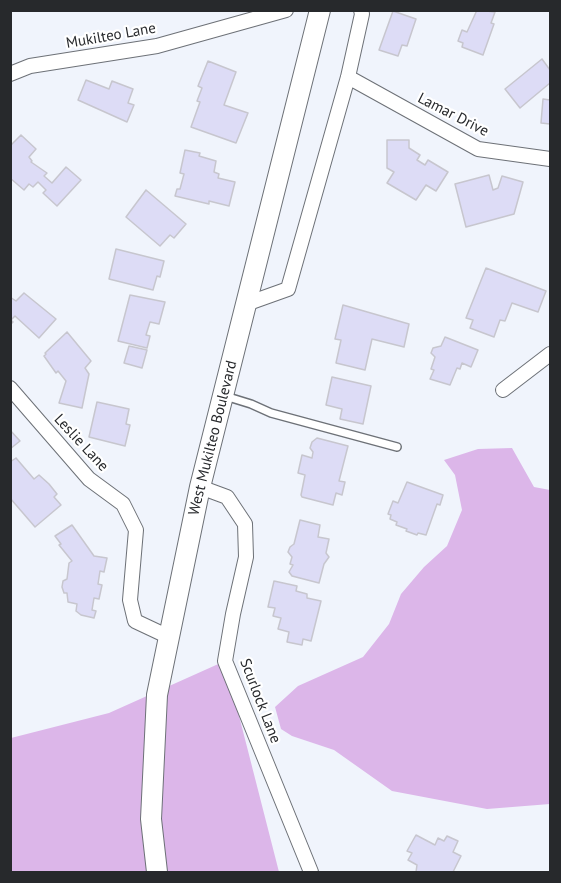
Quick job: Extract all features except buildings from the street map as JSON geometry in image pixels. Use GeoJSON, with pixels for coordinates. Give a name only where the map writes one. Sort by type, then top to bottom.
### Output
{"type":"FeatureCollection","features":[{"type":"Feature","properties":{"kind":"main road","name":"West Mukilteo Boulevard"},"geometry":{"type":"LineString","coordinates":[[156,873],[151,819],[157,695],[200,487],[320,10]]}},
{"type":"Feature","properties":{"kind":"street","name":"Mukilteo Lane"},"geometry":{"type":"LineString","coordinates":[[10,74],[30,66],[157,46],[286,10]]}},
{"type":"Feature","properties":{"kind":"street"},"geometry":{"type":"LineString","coordinates":[[246,304],[288,289],[348,76],[361,10]]}},
{"type":"Feature","properties":{"kind":"street","name":"Lamar Drive"},"geometry":{"type":"LineString","coordinates":[[348,76],[478,149],[550,159]]}},
{"type":"Feature","properties":{"kind":"street"},"geometry":{"type":"LineString","coordinates":[[503,390],[550,354]]}},
{"type":"Feature","properties":{"kind":"street","name":"Leslie Lane"},"geometry":{"type":"LineString","coordinates":[[10,388],[89,479],[123,504],[136,530],[130,600],[135,621],[169,637]]}},
{"type":"Feature","properties":{"kind":"street","name":"Scurlock Lane"},"geometry":{"type":"LineString","coordinates":[[200,487],[226,497],[245,524],[246,557],[225,661],[311,873]]}},
{"type":"Feature","properties":{"kind":"lane"},"geometry":{"type":"LineString","coordinates":[[223,395],[271,414],[397,447]]}},
{"type":"Feature","properties":{"kind":"shaded area"},"geometry":{"type":"Polygon","coordinates":[[[512,448],[534,487],[550,490],[550,804],[487,809],[392,791],[334,750],[292,736],[281,729],[275,707],[298,686],[363,657],[389,624],[401,594],[424,567],[447,546],[462,510],[455,475],[444,460],[478,449],[512,448]]]}},
{"type":"Feature","properties":{"kind":"shaded area"},"geometry":{"type":"Polygon","coordinates":[[[225,661],[279,872],[11,872],[11,738],[109,713],[225,661]]]}}]}
